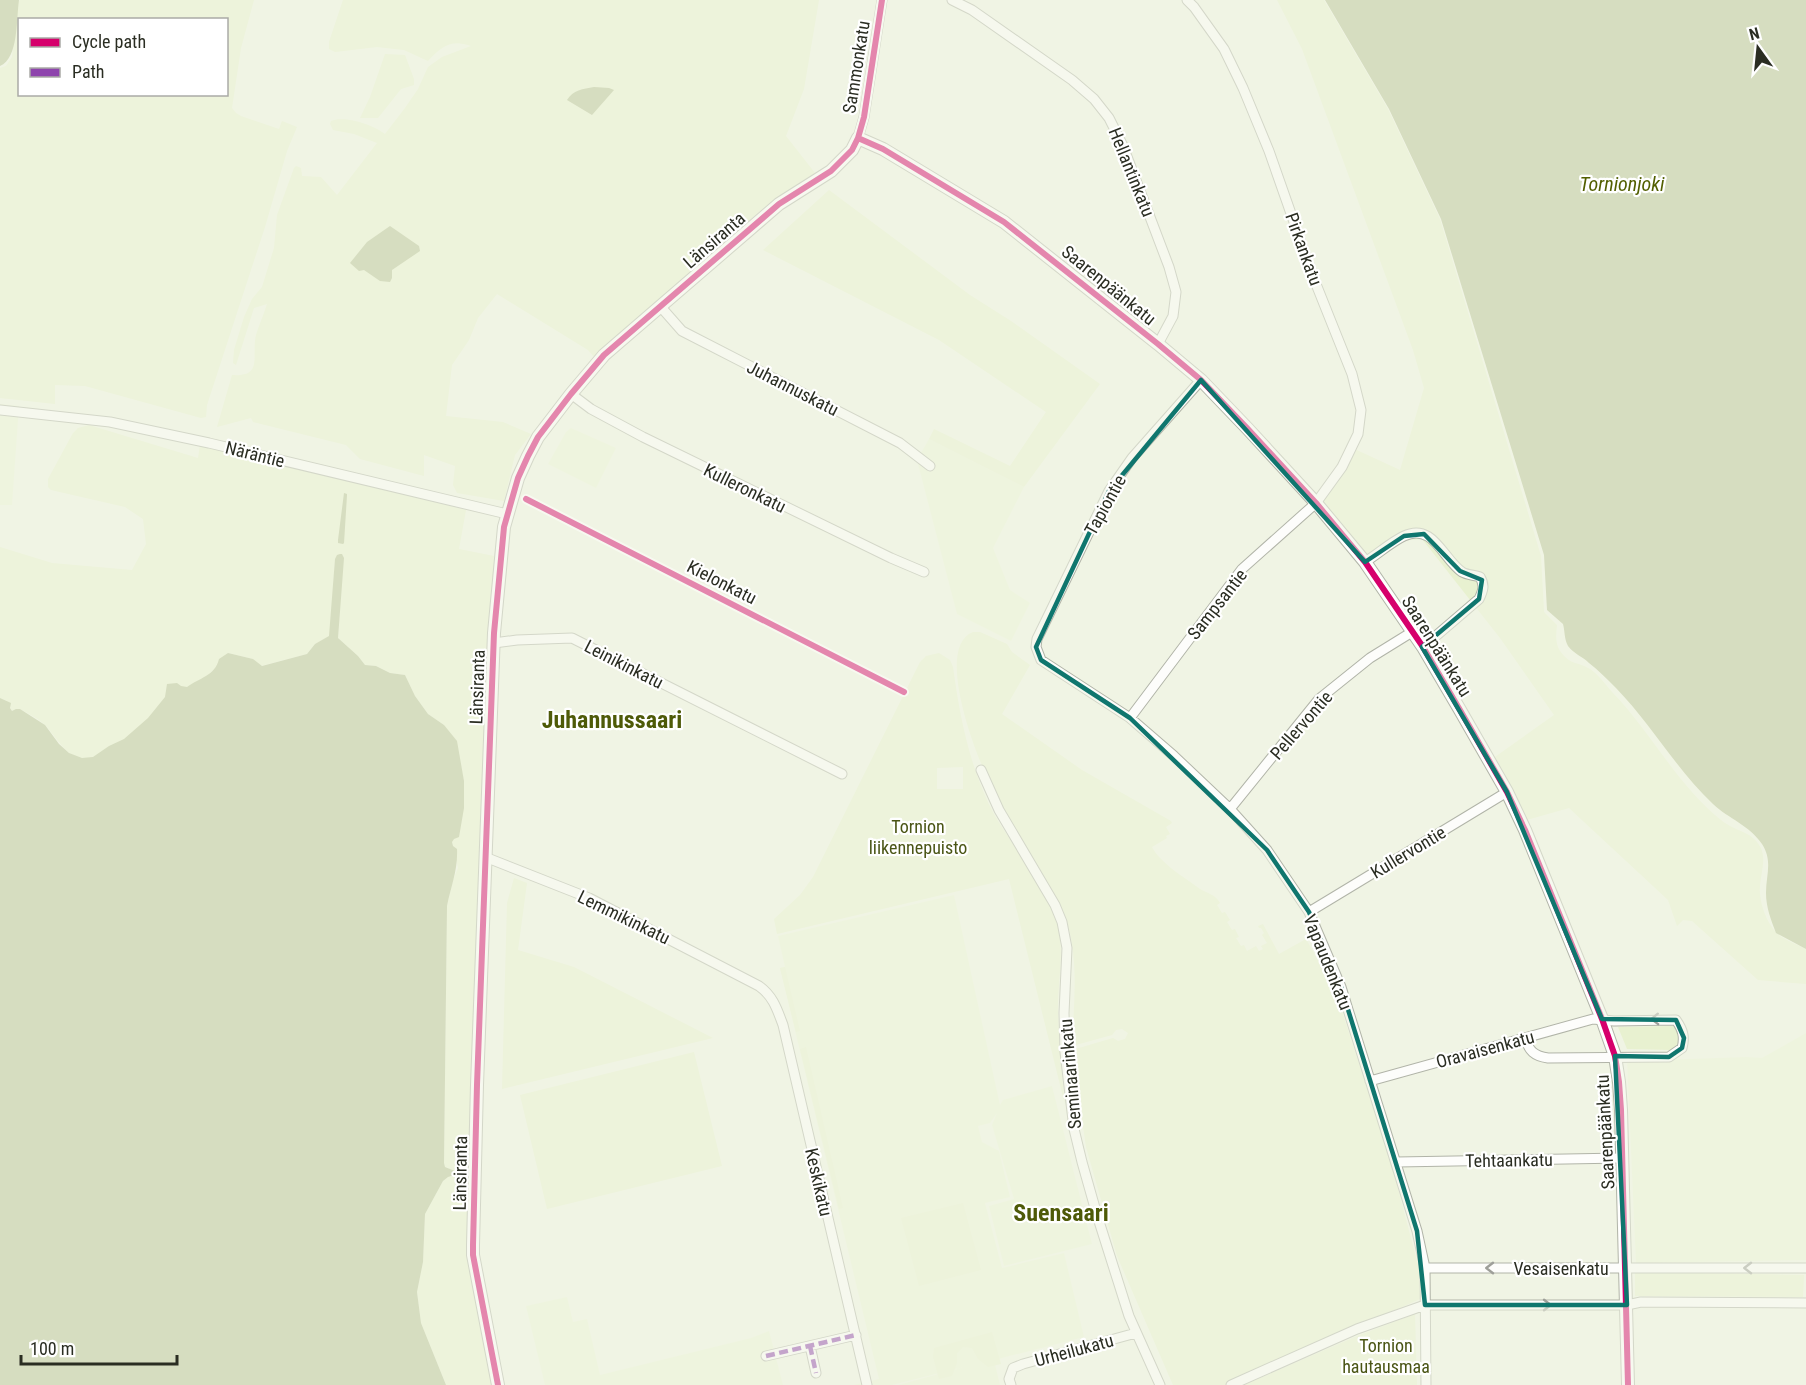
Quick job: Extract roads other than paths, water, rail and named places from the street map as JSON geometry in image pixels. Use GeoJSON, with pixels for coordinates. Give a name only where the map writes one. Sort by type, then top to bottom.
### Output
{"type":"FeatureCollection","features":[{"type":"Feature","properties":{"kind":"street","name":"Sammonkatu"},"geometry":{"type":"LineString","coordinates":[[858,138],[864,117],[882,0]]}},
{"type":"Feature","properties":{"kind":"street","name":"Hellantinkatu"},"geometry":{"type":"LineString","coordinates":[[952,0],[972,10],[1072,80],[1094,99],[1110,118],[1124,146],[1143,196],[1176,292],[1173,316],[1158,344]]}},
{"type":"Feature","properties":{"kind":"street","name":"Pirkankatu"},"geometry":{"type":"LineString","coordinates":[[1187,0],[1224,49],[1243,88],[1269,151],[1314,279],[1352,374],[1362,410],[1358,434],[1342,467],[1316,503]]}},
{"type":"Feature","properties":{"kind":"street","name":"Länsiranta"},"geometry":{"type":"LineString","coordinates":[[498,1385],[473,1245],[494,642],[507,514],[518,478],[538,437],[604,355],[779,204],[831,171],[852,150],[858,138]]}},
{"type":"Feature","properties":{"kind":"street","name":"Saarenpäänkatu"},"geometry":{"type":"LineString","coordinates":[[858,138],[883,149],[1004,222],[1201,380],[1316,503],[1365,562],[1423,647],[1507,792],[1525,830],[1615,1056],[1619,1082],[1628,1385]]}},
{"type":"Feature","properties":{"kind":"street","name":"Juhannuskatu"},"geometry":{"type":"LineString","coordinates":[[660,306],[682,331],[900,443],[930,466]]}},
{"type":"Feature","properties":{"kind":"street","name":"Tapiontie"},"geometry":{"type":"LineString","coordinates":[[1036,647],[1037,639],[1109,491],[1132,458],[1201,380]]}},
{"type":"Feature","properties":{"kind":"street","name":"Kulleronkatu"},"geometry":{"type":"LineString","coordinates":[[571,394],[591,409],[643,438],[860,544],[924,572]]}},
{"type":"Feature","properties":{"kind":"street","name":"Näräntie"},"geometry":{"type":"LineString","coordinates":[[0,410],[110,422],[209,443],[507,514]]}},
{"type":"Feature","properties":{"kind":"street","name":"Sampsantie"},"geometry":{"type":"LineString","coordinates":[[1130,717],[1242,569],[1316,503]]}},
{"type":"Feature","properties":{"kind":"street"},"geometry":{"type":"LineString","coordinates":[[1365,562],[1404,536],[1414,533],[1424,534],[1432,539],[1461,571],[1467,575],[1480,577],[1483,584],[1479,599],[1423,647]]}},
{"type":"Feature","properties":{"kind":"street","name":"Pellervontie"},"geometry":{"type":"LineString","coordinates":[[1230,809],[1319,699],[1370,658],[1412,632]]}},
{"type":"Feature","properties":{"kind":"street","name":"Leinikinkatu"},"geometry":{"type":"LineString","coordinates":[[494,642],[572,638],[842,774]]}},
{"type":"Feature","properties":{"kind":"street","name":"Vapaudenkatu"},"geometry":{"type":"LineString","coordinates":[[1036,647],[1041,660],[1130,717],[1230,809],[1267,850],[1310,912],[1341,987],[1417,1231],[1425,1268],[1426,1385]]}},
{"type":"Feature","properties":{"kind":"street","name":"Seminaarinkatu"},"geometry":{"type":"LineString","coordinates":[[981,770],[999,810],[1055,905],[1062,922],[1067,948],[1065,1052],[1074,1129],[1097,1215],[1136,1333],[1160,1385]]}},
{"type":"Feature","properties":{"kind":"street","name":"Kullervontie"},"geometry":{"type":"LineString","coordinates":[[1310,912],[1507,792]]}},
{"type":"Feature","properties":{"kind":"street","name":"Lemmikinkatu"},"geometry":{"type":"LineString","coordinates":[[485,857],[588,898],[759,986]]}},
{"type":"Feature","properties":{"kind":"street","name":"Keskikatu"},"geometry":{"type":"LineString","coordinates":[[759,986],[769,993],[783,1025],[867,1385]]}},
{"type":"Feature","properties":{"kind":"street","name":"Oravaisenkatu"},"geometry":{"type":"LineString","coordinates":[[1370,1081],[1593,1019],[1614,1021],[1669,1019],[1676,1020],[1681,1027],[1684,1038],[1682,1048],[1674,1055],[1669,1057],[1615,1056]]}},
{"type":"Feature","properties":{"kind":"street"},"geometry":{"type":"LineString","coordinates":[[1525,1038],[1531,1052],[1541,1057],[1615,1056]]}},
{"type":"Feature","properties":{"kind":"street","name":"Tehtaankatu"},"geometry":{"type":"LineString","coordinates":[[1396,1162],[1622,1158]]}},
{"type":"Feature","properties":{"kind":"street","name":"Vesaisenkatu"},"geometry":{"type":"LineString","coordinates":[[1425,1268],[1806,1268]]}},
{"type":"Feature","properties":{"kind":"street","name":"Vesaisenkatu"},"geometry":{"type":"LineString","coordinates":[[1231,1385],[1357,1329],[1425,1305],[1627,1305],[1641,1302],[1806,1303]]}},
{"type":"Feature","properties":{"kind":"street","name":"Urheilukatu"},"geometry":{"type":"LineString","coordinates":[[1011,1385],[1009,1379],[1013,1368],[1136,1333]]}},
{"type":"Feature","properties":{"kind":"street"},"geometry":{"type":"LineString","coordinates":[[766,1356],[856,1335]]}},
{"type":"Feature","properties":{"kind":"street"},"geometry":{"type":"LineString","coordinates":[[810,1346],[816,1373]]}},
{"type":"Feature","properties":{"kind":"water"},"geometry":{"type":"Polygon","coordinates":[[[0,0],[19,0],[14,47],[6,62],[0,66],[0,0]]]}},
{"type":"Feature","properties":{"kind":"water","name":"Tornionjoki"},"geometry":{"type":"Polygon","coordinates":[[[1325,0],[1806,0],[1806,949],[1776,933],[1767,903],[1767,856],[1757,837],[1719,809],[1700,790],[1629,702],[1599,672],[1568,646],[1563,624],[1547,610],[1544,555],[1441,219],[1389,109],[1325,0]]]}},
{"type":"Feature","properties":{"kind":"water"},"geometry":{"type":"Polygon","coordinates":[[[594,87],[614,90],[592,115],[567,100],[575,92],[594,87]]]}},
{"type":"Feature","properties":{"kind":"water"},"geometry":{"type":"Polygon","coordinates":[[[390,226],[419,246],[420,251],[392,270],[390,282],[380,281],[364,270],[359,271],[350,263],[367,242],[390,226]]]}},
{"type":"Feature","properties":{"kind":"water"},"geometry":{"type":"Polygon","coordinates":[[[344,493],[347,495],[343,544],[338,543],[338,540],[344,493]]]}},
{"type":"Feature","properties":{"kind":"water"},"geometry":{"type":"Polygon","coordinates":[[[342,554],[344,558],[338,638],[365,665],[405,675],[415,696],[428,714],[444,725],[457,741],[464,781],[464,808],[459,837],[452,842],[457,849],[457,857],[447,906],[444,1163],[445,1167],[455,1171],[454,1175],[443,1181],[425,1214],[423,1262],[417,1292],[421,1323],[446,1385],[0,1385],[0,698],[11,703],[12,711],[20,709],[45,725],[69,753],[82,758],[93,757],[124,739],[148,718],[165,697],[167,684],[177,683],[187,687],[210,673],[219,659],[228,653],[253,659],[262,666],[307,654],[315,644],[329,636],[335,559],[337,555],[342,554]]]}},
{"type":"Feature","properties":{"kind":"district","name":"Juhannussaari"},"geometry":{"type":"Point","coordinates":[612,720]}},
{"type":"Feature","properties":{"kind":"district","name":"Suensaari"},"geometry":{"type":"Point","coordinates":[1061,1213]}},
{"type":"Feature","properties":{"kind":"park label","name":"Tornion liikennepuisto"},"geometry":{"type":"Point","coordinates":[918,836]}},
{"type":"Feature","properties":{"kind":"park label","name":"Tornion hautausmaa"},"geometry":{"type":"Point","coordinates":[1386,1355]}}]}
